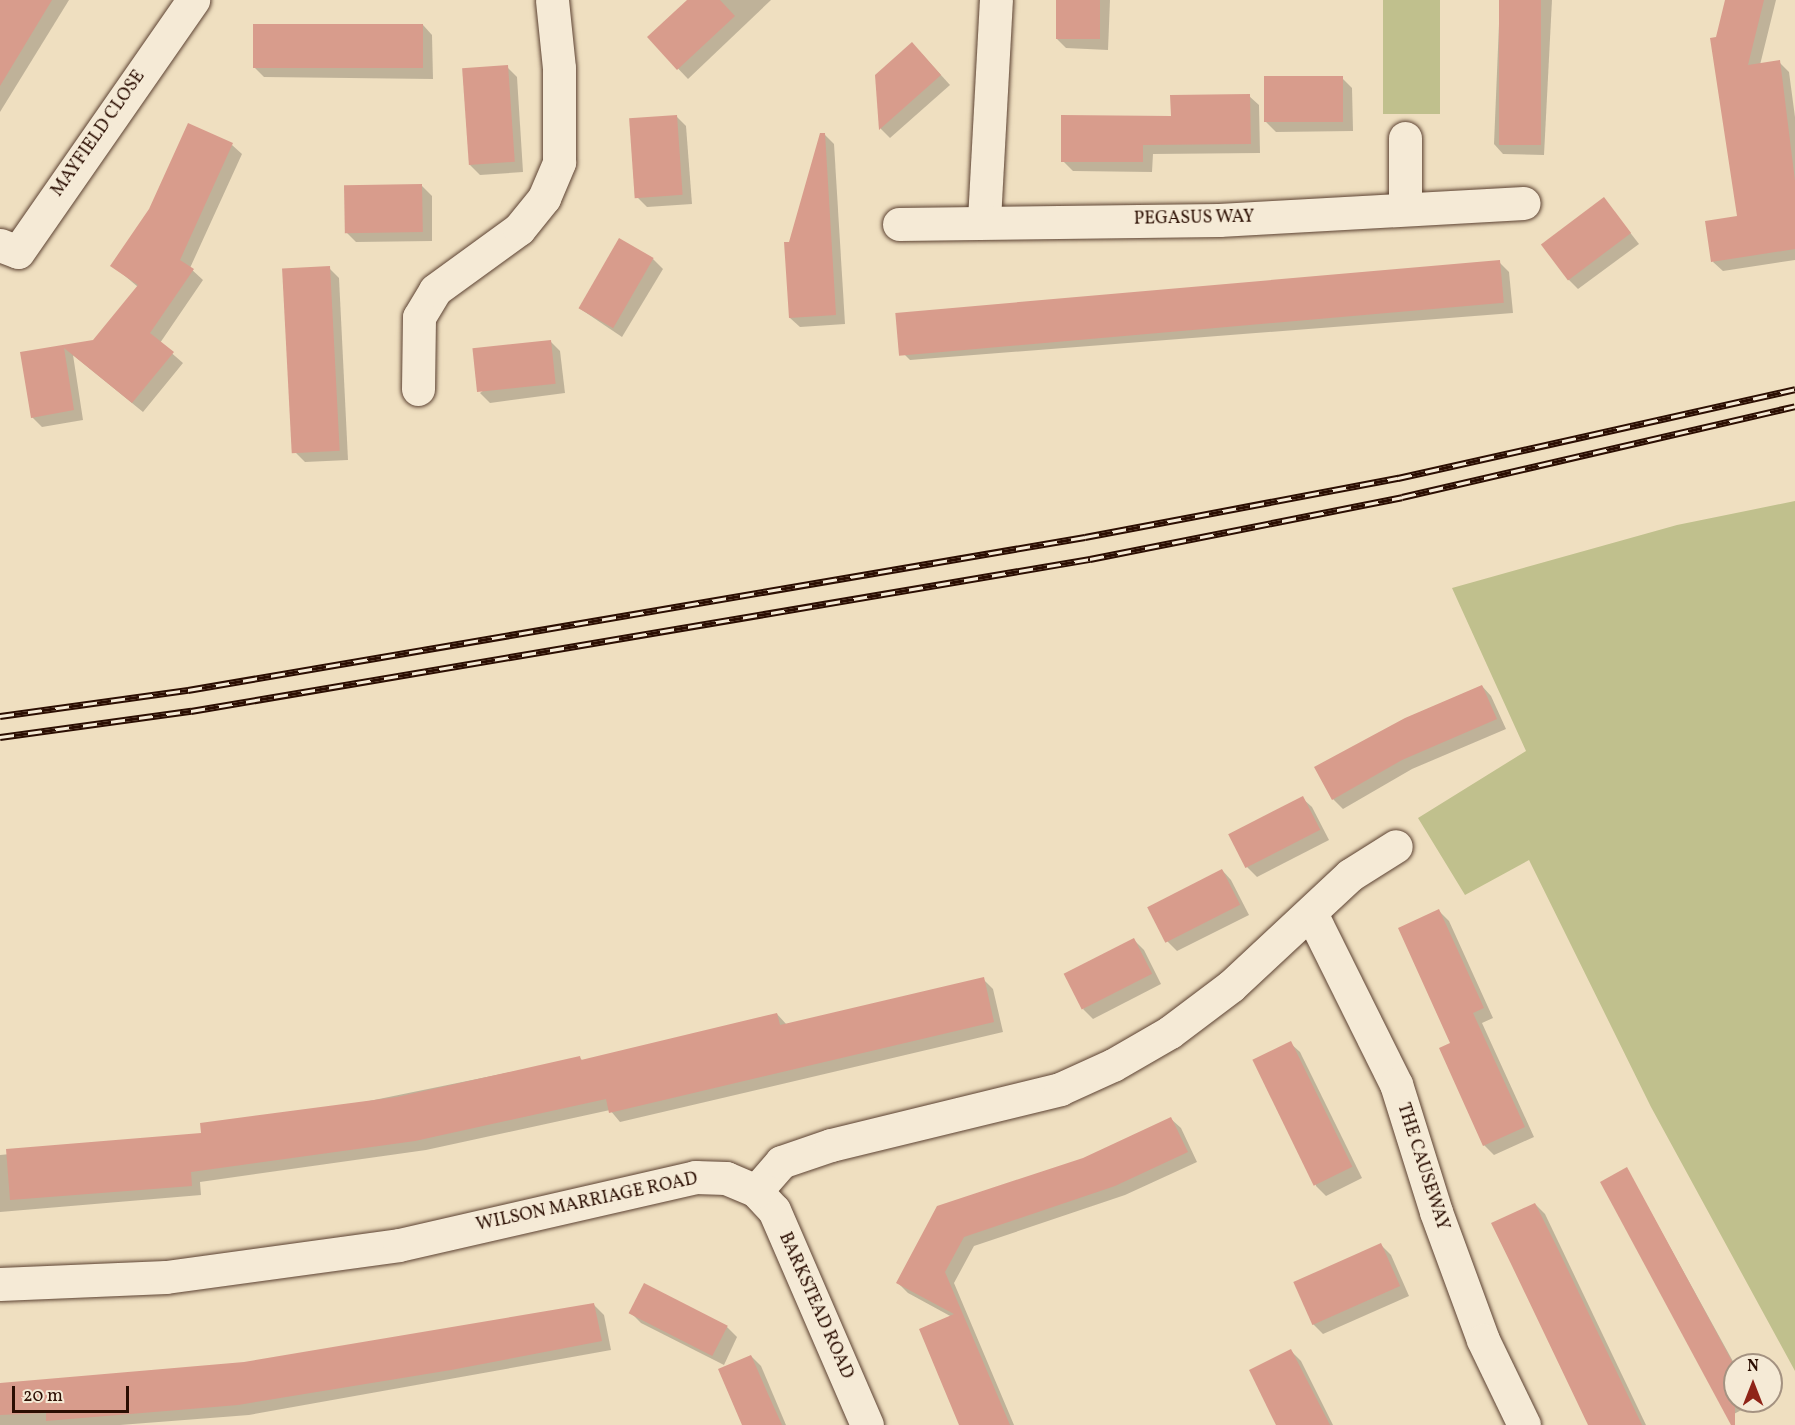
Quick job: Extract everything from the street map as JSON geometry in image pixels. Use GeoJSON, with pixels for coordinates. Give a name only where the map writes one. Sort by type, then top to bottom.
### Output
{"type":"FeatureCollection","features":[{"type":"Feature","properties":{"kind":"street","name":"MAYFIELD CLOSE"},"geometry":{"type":"LineString","coordinates":[[0,245],[18,252],[193,0]]}},
{"type":"Feature","properties":{"kind":"street"},"geometry":{"type":"LineString","coordinates":[[418,389],[419,317],[435,290],[519,228],[544,198],[559,162],[560,68],[552,0]]}},
{"type":"Feature","properties":{"kind":"street"},"geometry":{"type":"LineString","coordinates":[[984,220],[996,0]]}},
{"type":"Feature","properties":{"kind":"street"},"geometry":{"type":"LineString","coordinates":[[1405,138],[1405,209]]}},
{"type":"Feature","properties":{"kind":"street","name":"PEGASUS WAY"},"geometry":{"type":"LineString","coordinates":[[899,224],[984,220],[1219,220],[1524,202]]}},
{"type":"Feature","properties":{"kind":"street"},"geometry":{"type":"LineString","coordinates":[[756,1191],[781,1162],[831,1145],[1060,1089],[1113,1065],[1170,1032],[1231,986],[1350,875],[1395,846]]}},
{"type":"Feature","properties":{"kind":"street","name":"THE CAUSEWAY"},"geometry":{"type":"LineString","coordinates":[[1311,913],[1395,1084],[1436,1212],[1483,1340],[1524,1425]]}},
{"type":"Feature","properties":{"kind":"street","name":"WILSON MARRIAGE ROAD"},"geometry":{"type":"LineString","coordinates":[[0,1284],[166,1276],[399,1245],[695,1176],[726,1178],[756,1191]]}},
{"type":"Feature","properties":{"kind":"street","name":"BARKSTEAD ROAD"},"geometry":{"type":"LineString","coordinates":[[756,1191],[774,1210],[867,1425]]}},
{"type":"Feature","properties":{"kind":"green space"},"geometry":{"type":"Polygon","coordinates":[[[1383,0],[1440,0],[1440,114],[1383,114],[1383,0]]]}},
{"type":"Feature","properties":{"kind":"green space"},"geometry":{"type":"Polygon","coordinates":[[[1795,501],[1795,1371],[1651,1107],[1529,860],[1465,895],[1418,818],[1526,751],[1452,588],[1677,525],[1795,501]]]}},
{"type":"Feature","properties":{"kind":"building"},"geometry":{"type":"Polygon","coordinates":[[[0,0],[52,0],[0,86],[0,0]]]}},
{"type":"Feature","properties":{"kind":"building"},"geometry":{"type":"Polygon","coordinates":[[[687,0],[720,0],[735,16],[677,70],[647,37],[687,0]]]}},
{"type":"Feature","properties":{"kind":"building"},"geometry":{"type":"Polygon","coordinates":[[[1056,0],[1100,0],[1100,39],[1056,39],[1056,0]]]}},
{"type":"Feature","properties":{"kind":"building"},"geometry":{"type":"Polygon","coordinates":[[[1499,0],[1541,0],[1541,145],[1499,145],[1499,0]]]}},
{"type":"Feature","properties":{"kind":"building"},"geometry":{"type":"Polygon","coordinates":[[[1725,0],[1764,0],[1748,65],[1780,60],[1795,181],[1795,249],[1711,262],[1705,221],[1737,216],[1710,38],[1716,37],[1725,0]]]}},
{"type":"Feature","properties":{"kind":"building"},"geometry":{"type":"Polygon","coordinates":[[[253,24],[423,24],[423,68],[253,68],[253,24]]]}},
{"type":"Feature","properties":{"kind":"building"},"geometry":{"type":"Polygon","coordinates":[[[912,42],[941,75],[879,130],[875,75],[912,42]]]}},
{"type":"Feature","properties":{"kind":"building"},"geometry":{"type":"Polygon","coordinates":[[[508,65],[515,162],[469,165],[462,68],[508,65]]]}},
{"type":"Feature","properties":{"kind":"building"},"geometry":{"type":"Polygon","coordinates":[[[1264,76],[1343,76],[1343,122],[1264,122],[1264,76]]]}},
{"type":"Feature","properties":{"kind":"building"},"geometry":{"type":"Polygon","coordinates":[[[1250,94],[1251,144],[1143,145],[1143,162],[1061,162],[1061,115],[1171,116],[1170,95],[1250,94]]]}},
{"type":"Feature","properties":{"kind":"building"},"geometry":{"type":"Polygon","coordinates":[[[677,115],[683,195],[635,198],[629,118],[677,115]]]}},
{"type":"Feature","properties":{"kind":"building"},"geometry":{"type":"Polygon","coordinates":[[[188,123],[233,143],[180,260],[194,269],[150,333],[174,352],[132,403],[64,348],[74,410],[31,418],[20,352],[93,340],[138,285],[110,266],[149,209],[188,123]]]}},
{"type":"Feature","properties":{"kind":"building"},"geometry":{"type":"Polygon","coordinates":[[[820,133],[825,133],[836,315],[789,318],[784,242],[789,242],[820,133]]]}},
{"type":"Feature","properties":{"kind":"building"},"geometry":{"type":"Polygon","coordinates":[[[422,184],[423,232],[345,233],[344,185],[422,184]]]}},
{"type":"Feature","properties":{"kind":"building"},"geometry":{"type":"Polygon","coordinates":[[[1604,197],[1631,233],[1568,280],[1541,245],[1604,197]]]}},
{"type":"Feature","properties":{"kind":"building"},"geometry":{"type":"Polygon","coordinates":[[[619,238],[654,258],[613,328],[578,308],[619,238]]]}},
{"type":"Feature","properties":{"kind":"building"},"geometry":{"type":"Polygon","coordinates":[[[1500,260],[1504,303],[899,356],[895,313],[1500,260]]]}},
{"type":"Feature","properties":{"kind":"building"},"geometry":{"type":"Polygon","coordinates":[[[330,266],[340,451],[292,453],[282,269],[330,266]]]}},
{"type":"Feature","properties":{"kind":"building"},"geometry":{"type":"Polygon","coordinates":[[[551,340],[556,384],[477,392],[472,348],[551,340]]]}},
{"type":"Feature","properties":{"kind":"building"},"geometry":{"type":"Polygon","coordinates":[[[1482,685],[1497,719],[1402,760],[1332,800],[1314,767],[1405,718],[1482,685]]]}},
{"type":"Feature","properties":{"kind":"building"},"geometry":{"type":"Polygon","coordinates":[[[1303,796],[1320,830],[1245,868],[1228,834],[1303,796]]]}},
{"type":"Feature","properties":{"kind":"building"},"geometry":{"type":"Polygon","coordinates":[[[1222,869],[1240,905],[1165,943],[1147,907],[1222,869]]]}},
{"type":"Feature","properties":{"kind":"building"},"geometry":{"type":"Polygon","coordinates":[[[1439,909],[1484,1008],[1473,1013],[1525,1127],[1483,1146],[1439,1048],[1450,1043],[1398,928],[1439,909]]]}},
{"type":"Feature","properties":{"kind":"building"},"geometry":{"type":"Polygon","coordinates":[[[1134,938],[1152,974],[1082,1010],[1064,974],[1134,938]]]}},
{"type":"Feature","properties":{"kind":"building"},"geometry":{"type":"Polygon","coordinates":[[[984,977],[994,1022],[609,1113],[606,1099],[415,1141],[191,1172],[192,1186],[10,1200],[6,1149],[201,1133],[200,1123],[397,1097],[580,1056],[581,1060],[777,1013],[780,1025],[984,977]]]}},
{"type":"Feature","properties":{"kind":"building"},"geometry":{"type":"Polygon","coordinates":[[[1291,1041],[1352,1167],[1314,1186],[1252,1060],[1291,1041]]]}},
{"type":"Feature","properties":{"kind":"building"},"geometry":{"type":"Polygon","coordinates":[[[1171,1117],[1188,1152],[1115,1186],[964,1237],[945,1272],[1010,1425],[959,1425],[919,1329],[954,1314],[896,1283],[937,1206],[1083,1158],[1171,1117]]]}},
{"type":"Feature","properties":{"kind":"building"},"geometry":{"type":"Polygon","coordinates":[[[1627,1167],[1727,1353],[1723,1353],[1723,1410],[1600,1182],[1627,1167]]]}},
{"type":"Feature","properties":{"kind":"building"},"geometry":{"type":"Polygon","coordinates":[[[1535,1203],[1642,1425],[1588,1425],[1491,1223],[1535,1203]]]}},
{"type":"Feature","properties":{"kind":"building"},"geometry":{"type":"Polygon","coordinates":[[[1381,1243],[1400,1286],[1312,1325],[1293,1282],[1381,1243]]]}},
{"type":"Feature","properties":{"kind":"building"},"geometry":{"type":"Polygon","coordinates":[[[644,1283],[728,1326],[712,1356],[629,1313],[644,1283]]]}},
{"type":"Feature","properties":{"kind":"building"},"geometry":{"type":"Polygon","coordinates":[[[594,1303],[602,1341],[451,1370],[238,1405],[46,1421],[46,1413],[0,1415],[0,1383],[244,1362],[594,1303]]]}},
{"type":"Feature","properties":{"kind":"building"},"geometry":{"type":"Polygon","coordinates":[[[1291,1349],[1330,1425],[1276,1425],[1249,1370],[1291,1349]]]}},
{"type":"Feature","properties":{"kind":"building"},"geometry":{"type":"Polygon","coordinates":[[[751,1355],[782,1425],[742,1425],[718,1369],[751,1355]]]}},
{"type":"Feature","properties":{"kind":"building"},"geometry":{"type":"Polygon","coordinates":[[[1725,1413],[1735,1413],[1735,1425],[1731,1425],[1725,1413]]]}},
{"type":"Feature","properties":{"kind":"railway"},"geometry":{"type":"LineString","coordinates":[[0,716],[188,690],[1085,537],[1398,478],[1795,389]]}},
{"type":"Feature","properties":{"kind":"railway"},"geometry":{"type":"LineString","coordinates":[[0,737],[191,711],[1090,559],[1402,497],[1795,406]]}}]}
